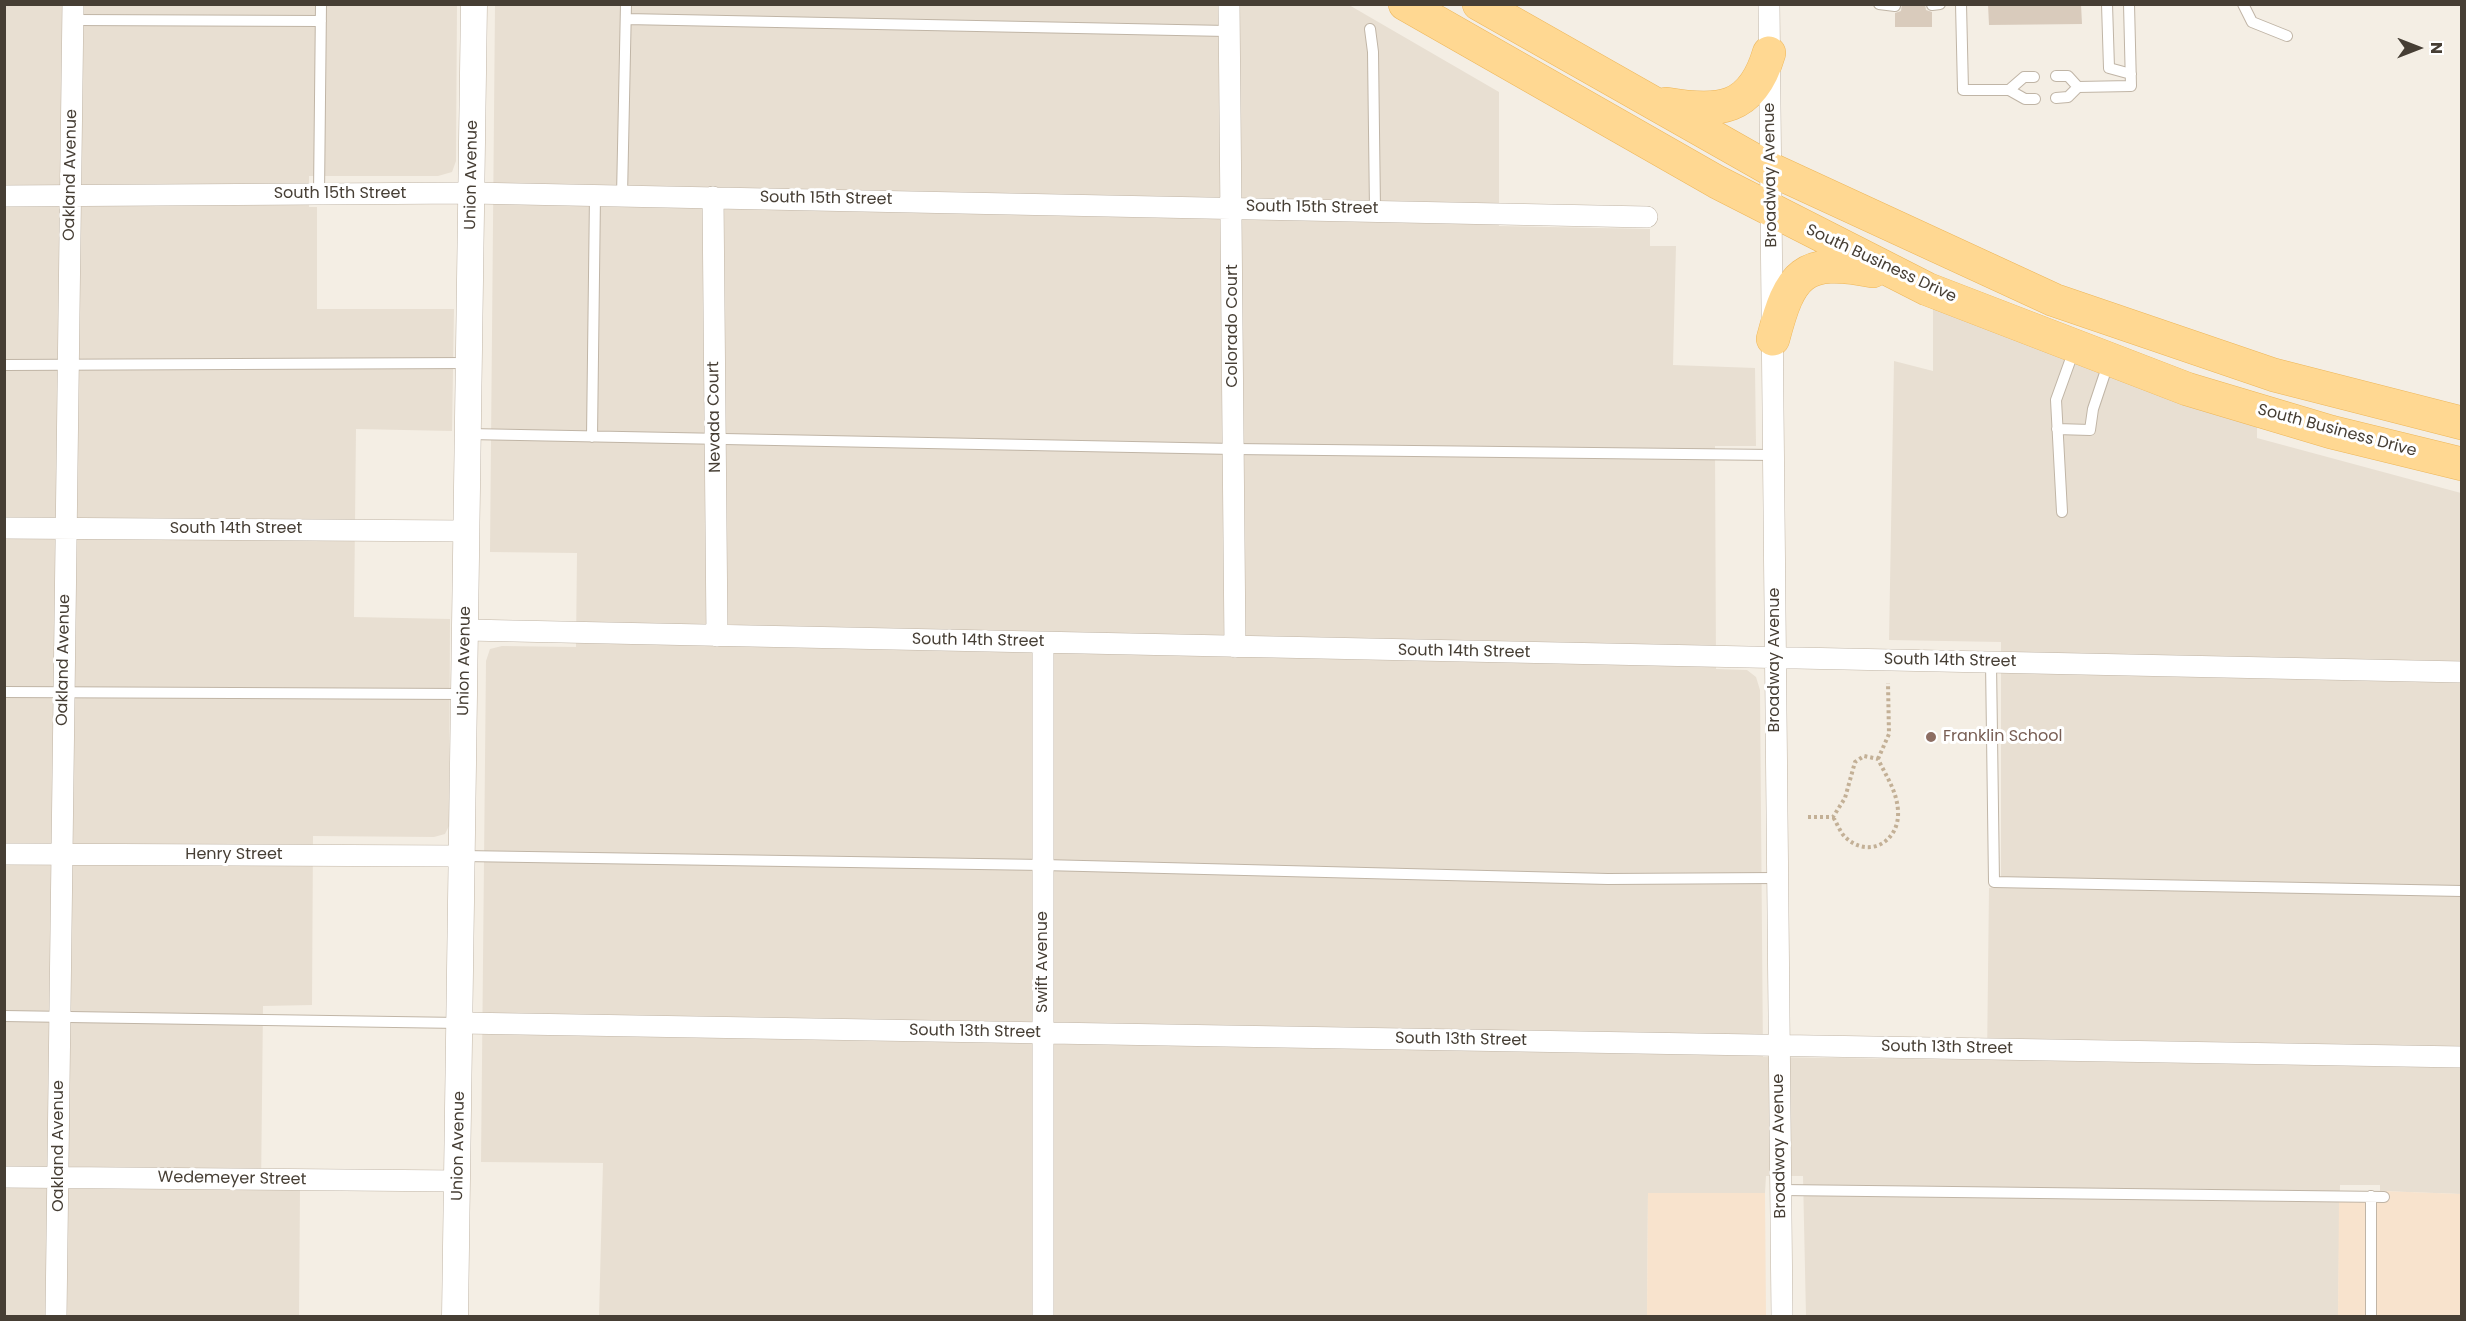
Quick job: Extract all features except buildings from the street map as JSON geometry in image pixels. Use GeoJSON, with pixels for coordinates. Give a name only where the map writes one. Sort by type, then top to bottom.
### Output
{"type":"FeatureCollection","features":[{"type":"Feature","properties":{"kind":"main road","name":"South Business Drive"},"geometry":{"type":"LineString","coordinates":[[1405,4],[1771,211],[1927,289],[2187,389],[2320,429],[2462,464]]}},
{"type":"Feature","properties":{"kind":"main road"},"geometry":{"type":"LineString","coordinates":[[1479,4],[1770,169],[2054,300],[2274,375],[2462,423]]}},
{"type":"Feature","properties":{"kind":"main road"},"geometry":{"type":"LineString","coordinates":[[1650,101],[1699,110],[1715,110],[1732,104],[1754,88],[1764,70],[1769,53]]}},
{"type":"Feature","properties":{"kind":"main road"},"geometry":{"type":"LineString","coordinates":[[1773,339],[1782,305],[1791,286],[1801,275],[1816,267],[1854,267],[1903,277]]}},
{"type":"Feature","properties":{"kind":"street","name":"Union Avenue"},"geometry":{"type":"LineString","coordinates":[[455,1317],[459,1181],[474,4]]}},
{"type":"Feature","properties":{"kind":"street","name":"Colorado Court"},"geometry":{"type":"LineString","coordinates":[[1229,4],[1227,31],[1232,206],[1235,647]]}},
{"type":"Feature","properties":{"kind":"street","name":"Broadway Avenue"},"geometry":{"type":"LineString","coordinates":[[1769,4],[1782,1317]]}},
{"type":"Feature","properties":{"kind":"street","name":"Oakland Avenue"},"geometry":{"type":"LineString","coordinates":[[57,1317],[73,12]]}},
{"type":"Feature","properties":{"kind":"street","name":"South 15th Street"},"geometry":{"type":"LineString","coordinates":[[4,196],[471,193],[1232,206],[1647,217]]}},
{"type":"Feature","properties":{"kind":"street","name":"Nevada Court"},"geometry":{"type":"LineString","coordinates":[[712,197],[717,636]]}},
{"type":"Feature","properties":{"kind":"street","name":"South 14th Street"},"geometry":{"type":"LineString","coordinates":[[4,528],[467,531]]}},
{"type":"Feature","properties":{"kind":"street","name":"South 14th Street"},"geometry":{"type":"LineString","coordinates":[[466,630],[2462,672]]}},
{"type":"Feature","properties":{"kind":"street","name":"Swift Avenue"},"geometry":{"type":"LineString","coordinates":[[1043,643],[1043,1317]]}},
{"type":"Feature","properties":{"kind":"street","name":"Henry Street"},"geometry":{"type":"LineString","coordinates":[[4,854],[463,856]]}},
{"type":"Feature","properties":{"kind":"street","name":"South 13th Street"},"geometry":{"type":"LineString","coordinates":[[461,1023],[2462,1057]]}},
{"type":"Feature","properties":{"kind":"street","name":"Wedemeyer Street"},"geometry":{"type":"LineString","coordinates":[[4,1177],[459,1181]]}},
{"type":"Feature","properties":{"kind":"lane"},"geometry":{"type":"LineString","coordinates":[[319,194],[321,4]]}},
{"type":"Feature","properties":{"kind":"lane"},"geometry":{"type":"LineString","coordinates":[[622,196],[626,4]]}},
{"type":"Feature","properties":{"kind":"lane"},"geometry":{"type":"LineString","coordinates":[[1879,4],[1894,6]]}},
{"type":"Feature","properties":{"kind":"lane"},"geometry":{"type":"LineString","coordinates":[[1932,5],[1940,4]]}},
{"type":"Feature","properties":{"kind":"lane"},"geometry":{"type":"LineString","coordinates":[[1961,4],[1963,90],[2009,90],[2025,99],[2035,99]]}},
{"type":"Feature","properties":{"kind":"lane"},"geometry":{"type":"LineString","coordinates":[[2108,4],[2109,68],[2131,74]]}},
{"type":"Feature","properties":{"kind":"lane"},"geometry":{"type":"LineString","coordinates":[[2056,98],[2068,97],[2078,87],[2131,86],[2129,4]]}},
{"type":"Feature","properties":{"kind":"lane"},"geometry":{"type":"LineString","coordinates":[[2243,4],[2252,22],[2287,36]]}},
{"type":"Feature","properties":{"kind":"lane"},"geometry":{"type":"LineString","coordinates":[[73,12],[321,21]]}},
{"type":"Feature","properties":{"kind":"lane"},"geometry":{"type":"LineString","coordinates":[[626,19],[1227,31]]}},
{"type":"Feature","properties":{"kind":"lane"},"geometry":{"type":"LineString","coordinates":[[1370,29],[1373,52],[1375,210]]}},
{"type":"Feature","properties":{"kind":"lane"},"geometry":{"type":"LineString","coordinates":[[2056,76],[2068,76],[2078,87]]}},
{"type":"Feature","properties":{"kind":"lane"},"geometry":{"type":"LineString","coordinates":[[2009,90],[2024,77],[2034,77]]}},
{"type":"Feature","properties":{"kind":"lane"},"geometry":{"type":"LineString","coordinates":[[592,437],[596,195]]}},
{"type":"Feature","properties":{"kind":"lane"},"geometry":{"type":"LineString","coordinates":[[2062,512],[2057,429],[2058,392],[2076,346]]}},
{"type":"Feature","properties":{"kind":"lane"},"geometry":{"type":"LineString","coordinates":[[2057,429],[2090,430],[2093,409],[2110,359]]}},
{"type":"Feature","properties":{"kind":"lane"},"geometry":{"type":"LineString","coordinates":[[4,365],[469,363]]}},
{"type":"Feature","properties":{"kind":"lane"},"geometry":{"type":"LineString","coordinates":[[468,434],[1234,449],[1774,455]]}},
{"type":"Feature","properties":{"kind":"lane"},"geometry":{"type":"LineString","coordinates":[[1990,662],[1994,882],[2462,891]]}},
{"type":"Feature","properties":{"kind":"lane"},"geometry":{"type":"LineString","coordinates":[[4,692],[465,694]]}},
{"type":"Feature","properties":{"kind":"lane"},"geometry":{"type":"LineString","coordinates":[[463,856],[1043,865],[1608,879],[1777,878]]}},
{"type":"Feature","properties":{"kind":"lane"},"geometry":{"type":"LineString","coordinates":[[4,1016],[461,1023]]}},
{"type":"Feature","properties":{"kind":"lane"},"geometry":{"type":"LineString","coordinates":[[1781,1190],[2384,1197]]}},
{"type":"Feature","properties":{"kind":"lane"},"geometry":{"type":"LineString","coordinates":[[2371,1196],[2371,1317]]}},
{"type":"Feature","properties":{"kind":"path"},"geometry":{"type":"LineString","coordinates":[[1878,759],[1889,734],[1888,683]]}},
{"type":"Feature","properties":{"kind":"path"},"geometry":{"type":"LineString","coordinates":[[1864,756],[1878,759],[1890,781],[1897,806],[1897,822],[1892,836],[1880,846],[1860,845],[1845,837],[1833,817],[1845,798],[1855,762],[1864,756]]}},
{"type":"Feature","properties":{"kind":"path"},"geometry":{"type":"LineString","coordinates":[[1808,817],[1833,817]]}},
{"type":"Feature","properties":{"kind":"shaded area"},"geometry":{"type":"Polygon","coordinates":[[[5,5],[457,5],[456,161],[452,172],[438,176],[309,176],[309,207],[317,207],[317,309],[454,309],[452,431],[356,429],[354,617],[450,619],[449,826],[445,834],[434,837],[313,836],[312,1005],[263,1006],[261,1189],[300,1190],[299,1316],[5,1316],[5,5]]]}},
{"type":"Feature","properties":{"kind":"shaded area"},"geometry":{"type":"Polygon","coordinates":[[[495,5],[1349,5],[1499,92],[1499,226],[1650,229],[1650,246],[1676,246],[1673,365],[1755,368],[1756,446],[1715,446],[1716,669],[1747,670],[1756,677],[1760,690],[1763,1057],[1987,1060],[1989,888],[2001,887],[2001,642],[1889,640],[1894,361],[1933,371],[1933,301],[2257,421],[2257,438],[2461,493],[2461,1194],[2380,1191],[2380,1185],[2340,1185],[2338,1316],[1806,1316],[1803,1176],[1766,1176],[1765,1193],[1648,1193],[1647,1316],[599,1316],[603,1163],[481,1162],[486,661],[490,649],[502,646],[576,647],[577,553],[490,552],[495,5]]]}},
{"type":"Feature","properties":{"kind":"shaded area"},"geometry":{"type":"Polygon","coordinates":[[[2380,1191],[2461,1194],[2461,1316],[2338,1316],[2339,1199],[2380,1199],[2380,1191]]]}},
{"type":"Feature","properties":{"kind":"shaded area"},"geometry":{"type":"Polygon","coordinates":[[[1648,1193],[1765,1193],[1766,1316],[1647,1316],[1648,1193]]]}},
{"type":"Feature","properties":{"kind":"place","name":"Franklin School"},"geometry":{"type":"Point","coordinates":[1931,737]}}]}
